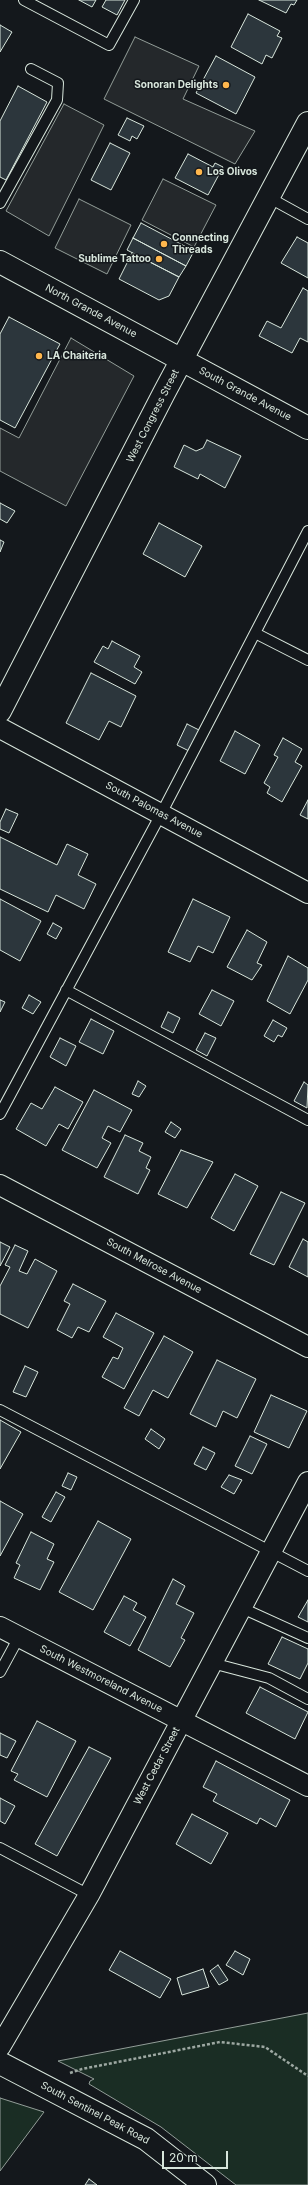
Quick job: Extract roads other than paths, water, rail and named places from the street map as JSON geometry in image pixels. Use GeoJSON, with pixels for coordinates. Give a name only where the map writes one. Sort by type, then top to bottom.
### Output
{"type":"FeatureCollection","features":[{"type":"Feature","properties":{"kind":"main road","name":"West Congress Street"},"geometry":{"type":"LineString","coordinates":[[0,711],[182,360],[308,123]]}},
{"type":"Feature","properties":{"kind":"main road","name":"North Grande Avenue"},"geometry":{"type":"LineString","coordinates":[[0,262],[182,360]]}},
{"type":"Feature","properties":{"kind":"main road","name":"South Grande Avenue"},"geometry":{"type":"LineString","coordinates":[[182,360],[308,428]]}},
{"type":"Feature","properties":{"kind":"main road","name":"South Sentinel Peak Road"},"geometry":{"type":"LineString","coordinates":[[0,2063],[146,2139],[205,2185]]}},
{"type":"Feature","properties":{"kind":"street","name":"South Palomas Avenue"},"geometry":{"type":"LineString","coordinates":[[0,728],[308,892]]}},
{"type":"Feature","properties":{"kind":"street","name":"South Melrose Avenue"},"geometry":{"type":"LineString","coordinates":[[0,1185],[308,1347]]}},
{"type":"Feature","properties":{"kind":"street","name":"West Cedar Street"},"geometry":{"type":"LineString","coordinates":[[0,2047],[89,1895],[308,1482]]}},
{"type":"Feature","properties":{"kind":"street","name":"South Westmoreland Avenue"},"geometry":{"type":"LineString","coordinates":[[0,1627],[308,1786]]}},
{"type":"Feature","properties":{"kind":"lane"},"geometry":{"type":"LineString","coordinates":[[24,0],[109,45],[134,0]]}},
{"type":"Feature","properties":{"kind":"lane"},"geometry":{"type":"LineString","coordinates":[[0,203],[57,100],[58,83],[31,69]]}},
{"type":"Feature","properties":{"kind":"lane"},"geometry":{"type":"LineString","coordinates":[[268,197],[308,219]]}},
{"type":"Feature","properties":{"kind":"lane"},"geometry":{"type":"LineString","coordinates":[[0,1114],[161,814],[308,531]]}},
{"type":"Feature","properties":{"kind":"lane"},"geometry":{"type":"LineString","coordinates":[[255,633],[308,660]]}},
{"type":"Feature","properties":{"kind":"lane"},"geometry":{"type":"LineString","coordinates":[[66,990],[308,1120]]}},
{"type":"Feature","properties":{"kind":"lane"},"geometry":{"type":"LineString","coordinates":[[0,1410],[308,1571]]}},
{"type":"Feature","properties":{"kind":"lane"},"geometry":{"type":"LineString","coordinates":[[242,1608],[308,1638]]}},
{"type":"Feature","properties":{"kind":"lane"},"geometry":{"type":"LineString","coordinates":[[0,1672],[19,1637]]}},
{"type":"Feature","properties":{"kind":"lane"},"geometry":{"type":"LineString","coordinates":[[212,1663],[269,1678],[308,1698]]}},
{"type":"Feature","properties":{"kind":"lane"},"geometry":{"type":"LineString","coordinates":[[0,1848],[89,1895]]}},
{"type":"Feature","properties":{"kind":"place","name":"Sonoran Delights"},"geometry":{"type":"Point","coordinates":[226,85]}},
{"type":"Feature","properties":{"kind":"place","name":"Los Olivos"},"geometry":{"type":"Point","coordinates":[199,172]}},
{"type":"Feature","properties":{"kind":"place","name":"Connecting Threads"},"geometry":{"type":"Point","coordinates":[164,244]}},
{"type":"Feature","properties":{"kind":"place","name":"Sublime Tattoo"},"geometry":{"type":"Point","coordinates":[159,259]}},
{"type":"Feature","properties":{"kind":"place","name":"LA Chaiteria"},"geometry":{"type":"Point","coordinates":[39,356]}}]}
